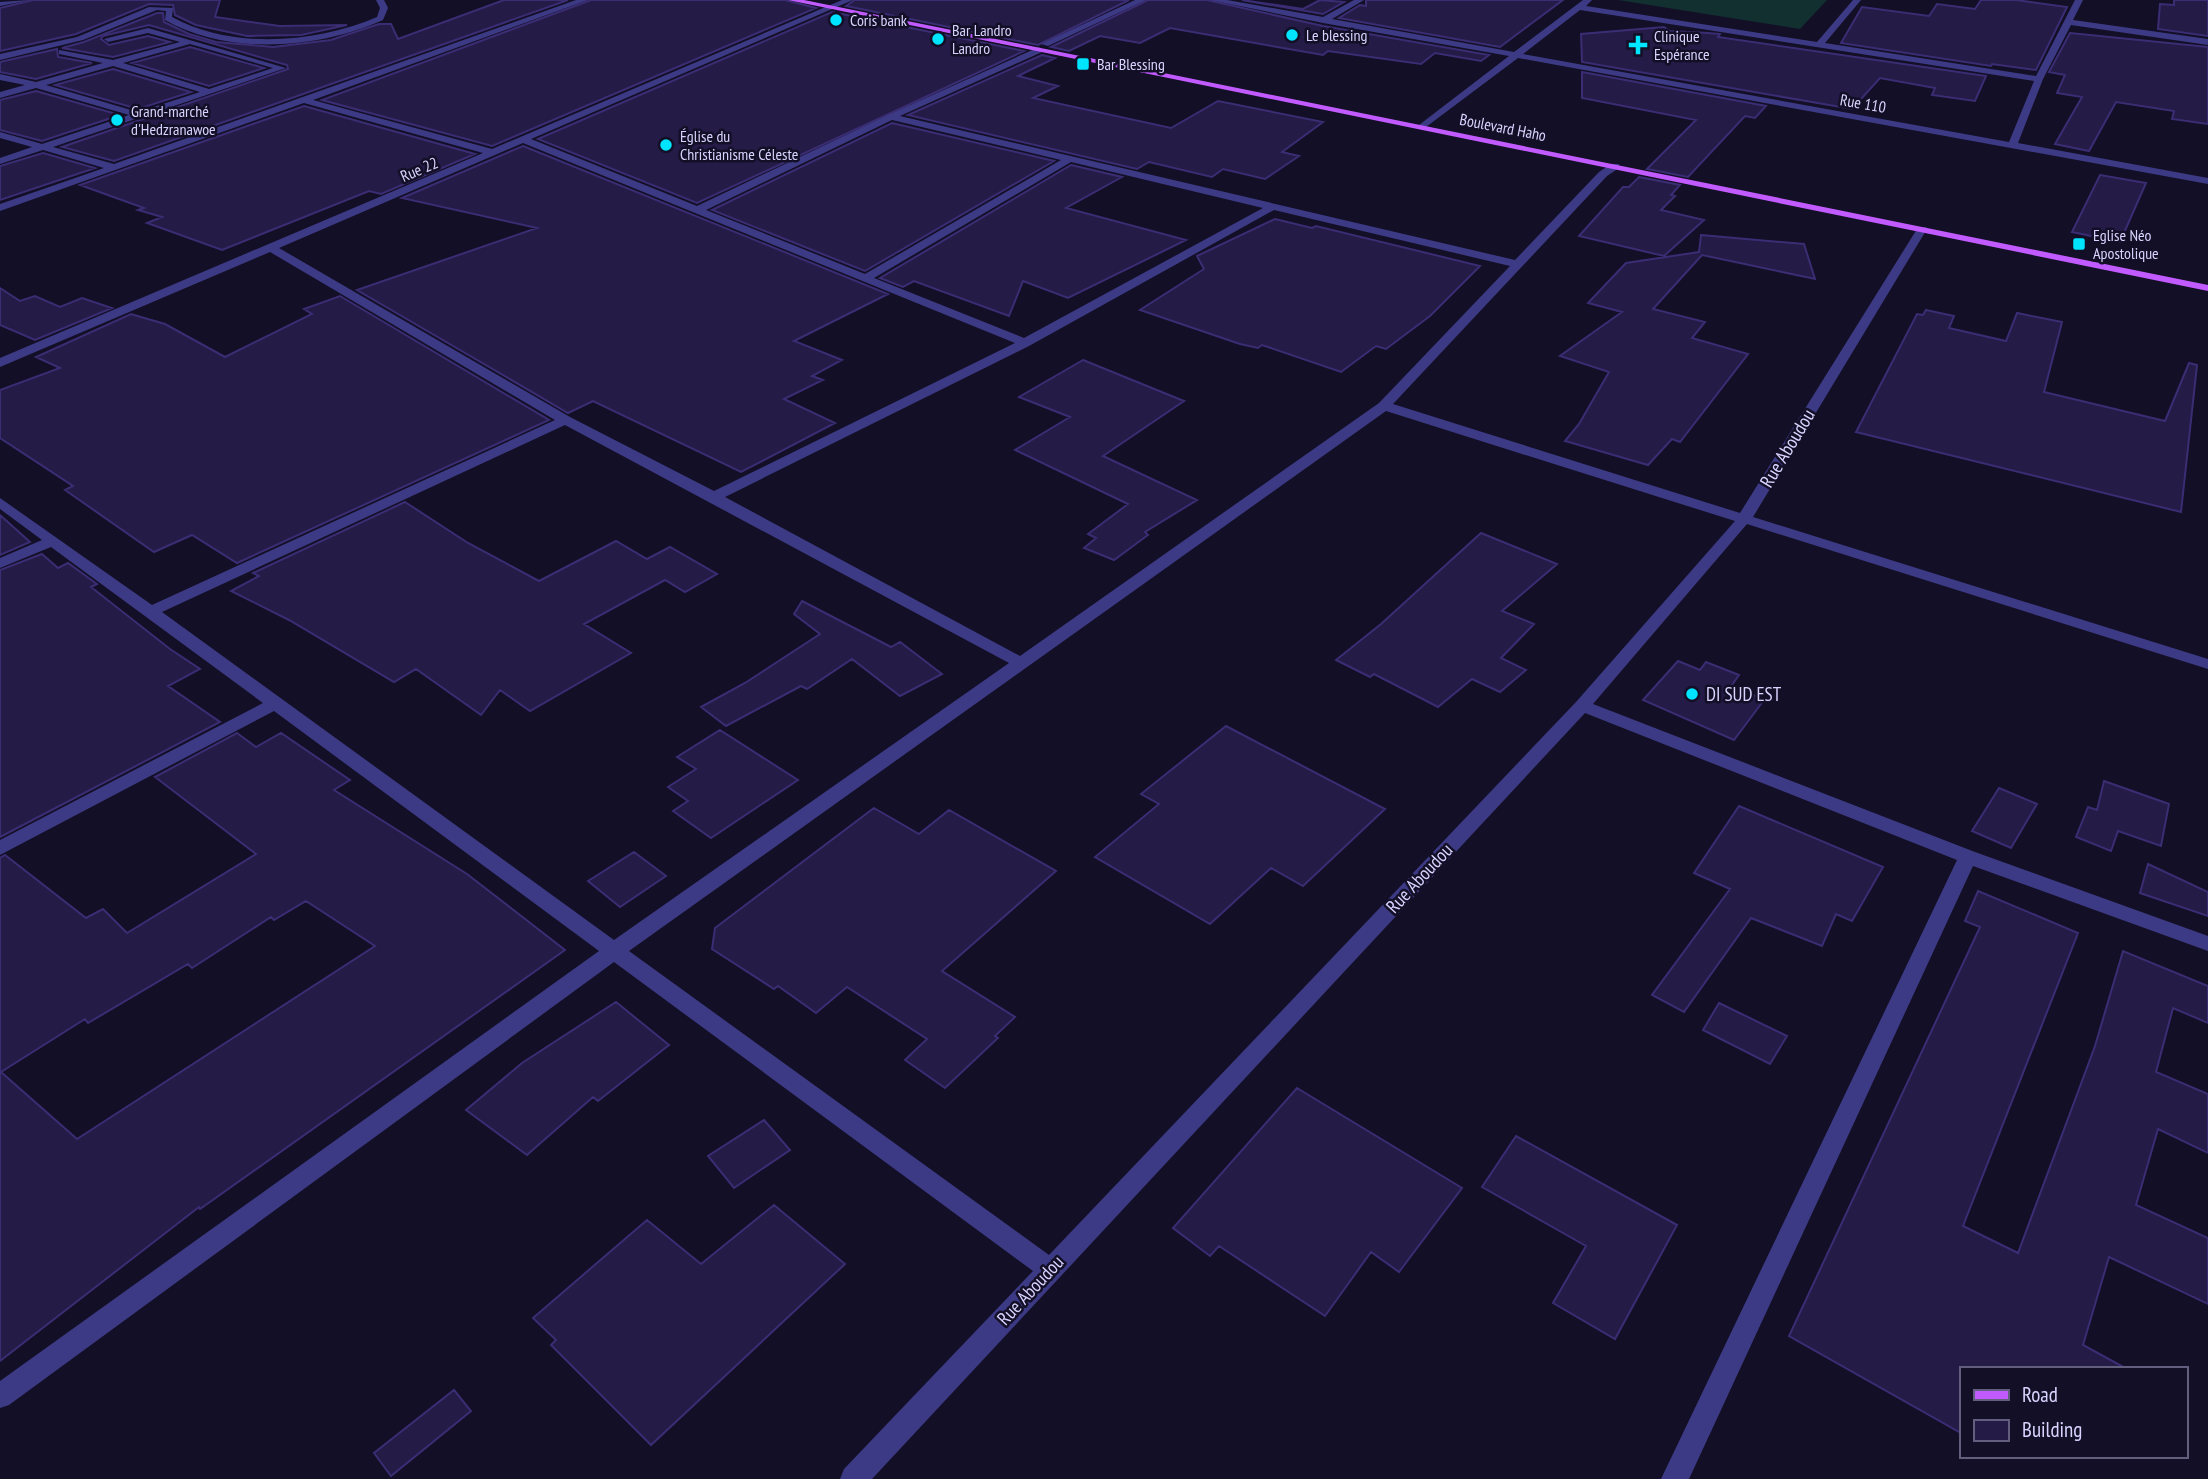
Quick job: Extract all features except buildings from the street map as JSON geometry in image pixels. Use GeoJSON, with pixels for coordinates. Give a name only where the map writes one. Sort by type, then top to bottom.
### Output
{"type":"FeatureCollection","features":[{"type":"Feature","properties":{"kind":"main road","name":"Boulevard Haho"},"geometry":{"type":"LineString","coordinates":[[792,0],[838,3],[1042,47],[2208,278]]}},
{"type":"Feature","properties":{"kind":"main road","name":"Boulevard Haho"},"geometry":{"type":"LineString","coordinates":[[1426,124],[1615,166],[2208,288]]}},
{"type":"Feature","properties":{"kind":"street"},"geometry":{"type":"LineString","coordinates":[[0,4],[26,0]]}},
{"type":"Feature","properties":{"kind":"street"},"geometry":{"type":"LineString","coordinates":[[0,57],[106,30],[151,8],[170,10],[169,18],[177,26],[220,37],[254,39],[325,36],[359,28],[380,18],[384,8],[380,0]]}},
{"type":"Feature","properties":{"kind":"street"},"geometry":{"type":"LineString","coordinates":[[0,208],[584,0]]}},
{"type":"Feature","properties":{"kind":"street"},"geometry":{"type":"LineString","coordinates":[[698,211],[1142,0]]}},
{"type":"Feature","properties":{"kind":"street","name":"Rue 110"},"geometry":{"type":"LineString","coordinates":[[1214,0],[2208,181]]}},
{"type":"Feature","properties":{"kind":"street"},"geometry":{"type":"LineString","coordinates":[[1323,21],[1360,0]]}},
{"type":"Feature","properties":{"kind":"street"},"geometry":{"type":"LineString","coordinates":[[1426,124],[1588,0]]}},
{"type":"Feature","properties":{"kind":"street"},"geometry":{"type":"LineString","coordinates":[[1820,44],[1857,0]]}},
{"type":"Feature","properties":{"kind":"street"},"geometry":{"type":"LineString","coordinates":[[2012,146],[2039,79],[2079,0]]}},
{"type":"Feature","properties":{"kind":"street","name":"Rue 22"},"geometry":{"type":"LineString","coordinates":[[0,363],[495,153],[838,3]]}},
{"type":"Feature","properties":{"kind":"street"},"geometry":{"type":"LineString","coordinates":[[1579,7],[2039,79]]}},
{"type":"Feature","properties":{"kind":"street"},"geometry":{"type":"LineString","coordinates":[[2069,22],[2208,42]]}},
{"type":"Feature","properties":{"kind":"street"},"geometry":{"type":"LineString","coordinates":[[0,68],[148,30],[282,68],[0,162]]}},
{"type":"Feature","properties":{"kind":"street"},"geometry":{"type":"LineString","coordinates":[[0,95],[190,41]]}},
{"type":"Feature","properties":{"kind":"street"},"geometry":{"type":"LineString","coordinates":[[62,52],[113,63],[209,92]]}},
{"type":"Feature","properties":{"kind":"street"},"geometry":{"type":"LineString","coordinates":[[0,77],[37,85],[141,116]]}},
{"type":"Feature","properties":{"kind":"street"},"geometry":{"type":"LineString","coordinates":[[304,100],[495,153]]}},
{"type":"Feature","properties":{"kind":"street"},"geometry":{"type":"LineString","coordinates":[[891,117],[1516,264]]}},
{"type":"Feature","properties":{"kind":"street"},"geometry":{"type":"LineString","coordinates":[[0,135],[113,167]]}},
{"type":"Feature","properties":{"kind":"street"},"geometry":{"type":"LineString","coordinates":[[524,140],[1025,343]]}},
{"type":"Feature","properties":{"kind":"street"},"geometry":{"type":"LineString","coordinates":[[0,152],[21,154]]}},
{"type":"Feature","properties":{"kind":"street"},"geometry":{"type":"LineString","coordinates":[[864,279],[1070,159]]}},
{"type":"Feature","properties":{"kind":"street"},"geometry":{"type":"LineString","coordinates":[[0,1396],[614,951],[1384,406],[1516,264],[1603,174],[1615,166]]}},
{"type":"Feature","properties":{"kind":"street"},"geometry":{"type":"LineString","coordinates":[[714,497],[1025,343],[1274,206]]}},
{"type":"Feature","properties":{"kind":"street","name":"Rue Aboudou"},"geometry":{"type":"LineString","coordinates":[[854,1479],[1582,706],[1744,519],[1922,229]]}},
{"type":"Feature","properties":{"kind":"street"},"geometry":{"type":"LineString","coordinates":[[271,248],[565,420],[714,497],[1021,663]]}},
{"type":"Feature","properties":{"kind":"street"},"geometry":{"type":"LineString","coordinates":[[1384,406],[2208,664]]}},
{"type":"Feature","properties":{"kind":"street"},"geometry":{"type":"LineString","coordinates":[[150,612],[565,420]]}},
{"type":"Feature","properties":{"kind":"street"},"geometry":{"type":"LineString","coordinates":[[0,502],[1049,1269]]}},
{"type":"Feature","properties":{"kind":"street"},"geometry":{"type":"LineString","coordinates":[[0,563],[52,541]]}},
{"type":"Feature","properties":{"kind":"street"},"geometry":{"type":"LineString","coordinates":[[0,848],[275,703]]}},
{"type":"Feature","properties":{"kind":"street"},"geometry":{"type":"LineString","coordinates":[[1582,706],[1968,858],[2208,944]]}},
{"type":"Feature","properties":{"kind":"street"},"geometry":{"type":"LineString","coordinates":[[1675,1479],[1968,858]]}},
{"type":"Feature","properties":{"kind":"green space"},"geometry":{"type":"Polygon","coordinates":[[[1618,0],[1827,0],[1800,29],[1618,0]]]}},
{"type":"Feature","properties":{"kind":"place","name":"Coris bank"},"geometry":{"type":"Point","coordinates":[836,20]}},
{"type":"Feature","properties":{"kind":"place","name":"Le blessing"},"geometry":{"type":"Point","coordinates":[1292,35]}},
{"type":"Feature","properties":{"kind":"place","name":"Bar Landro Landro"},"geometry":{"type":"Point","coordinates":[938,39]}},
{"type":"Feature","properties":{"kind":"place","name":"Clinique Espérance"},"geometry":{"type":"Point","coordinates":[1638,45]}},
{"type":"Feature","properties":{"kind":"place","name":"Bar Blessing"},"geometry":{"type":"Point","coordinates":[1083,64]}},
{"type":"Feature","properties":{"kind":"place","name":"Grand-marché d'Hedzranawoe"},"geometry":{"type":"Point","coordinates":[117,120]}},
{"type":"Feature","properties":{"kind":"place","name":"Église du Christianisme Céleste"},"geometry":{"type":"Point","coordinates":[666,145]}},
{"type":"Feature","properties":{"kind":"place","name":"Eglise Néo Apostolique"},"geometry":{"type":"Point","coordinates":[2079,244]}},
{"type":"Feature","properties":{"kind":"place","name":"DI SUD EST"},"geometry":{"type":"Point","coordinates":[1692,694]}}]}
